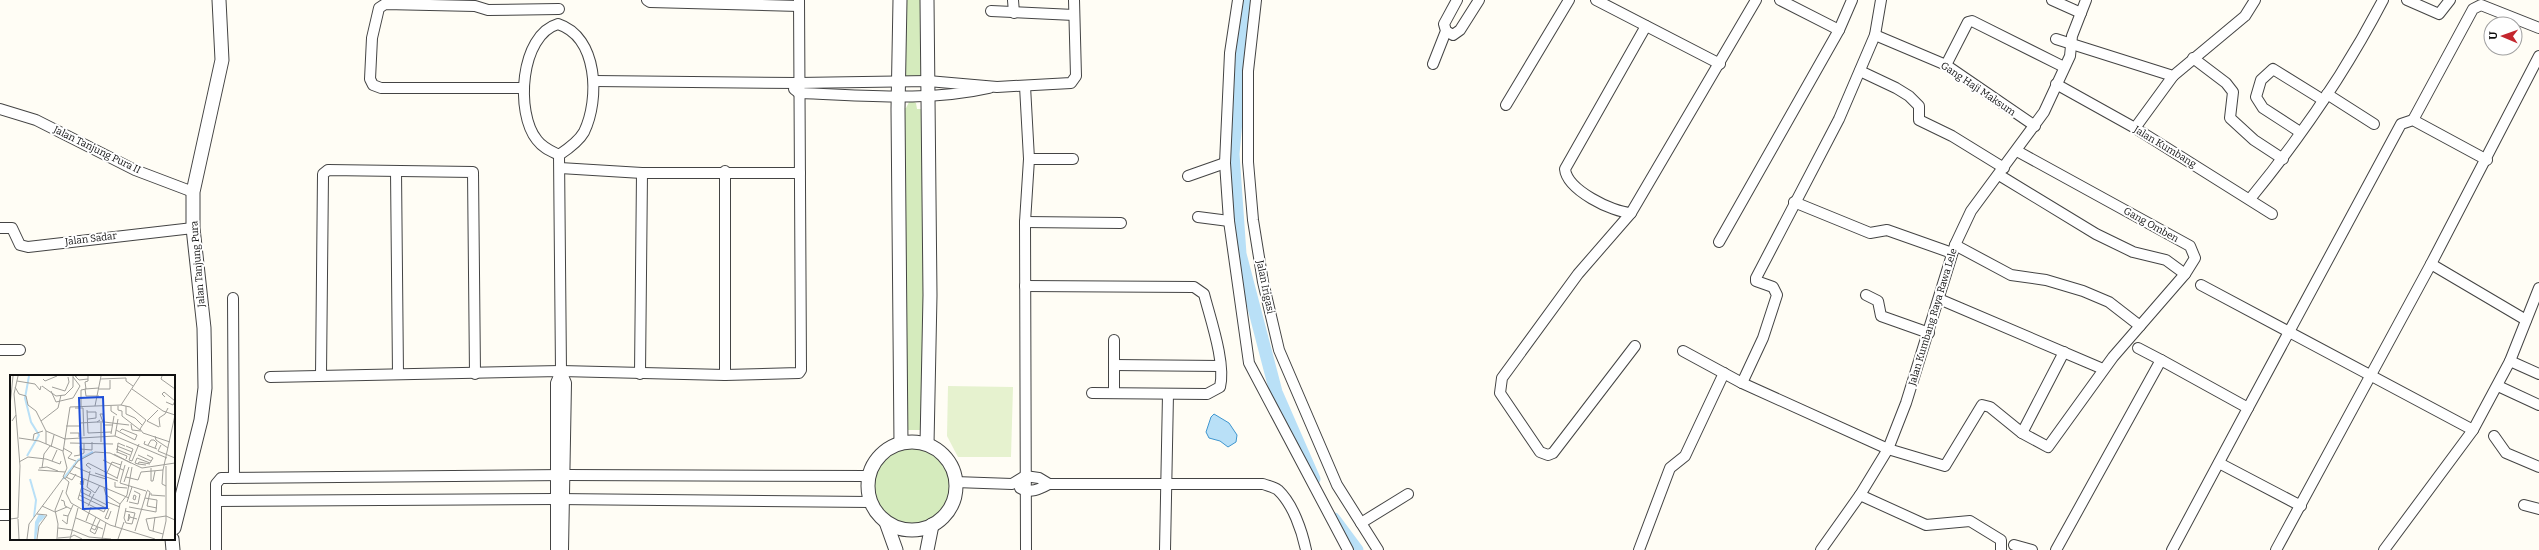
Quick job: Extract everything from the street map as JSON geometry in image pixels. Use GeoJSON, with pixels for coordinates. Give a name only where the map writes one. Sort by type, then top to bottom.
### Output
{"type":"FeatureCollection","features":[{"type":"Feature","properties":{"kind":"street","name":"Jalan Tanjung Pura"},"geometry":{"type":"LineString","coordinates":[[175,517],[176,506],[201,420],[205,388],[204,328],[193,228],[193,192],[222,60],[219,0]]}},
{"type":"Feature","properties":{"kind":"street"},"geometry":{"type":"LineString","coordinates":[[270,377],[321,375],[475,374],[561,371],[640,374],[796,375],[801,370],[799,3],[720,1],[650,2],[647,0]]}},
{"type":"Feature","properties":{"kind":"street"},"geometry":{"type":"LineString","coordinates":[[900,0],[898,95],[901,443]]}},
{"type":"Feature","properties":{"kind":"street"},"geometry":{"type":"LineString","coordinates":[[927,0],[929,95],[927,444]]}},
{"type":"Feature","properties":{"kind":"street"},"geometry":{"type":"LineString","coordinates":[[1013,0],[1014,13]]}},
{"type":"Feature","properties":{"kind":"street"},"geometry":{"type":"LineString","coordinates":[[799,88],[898,81],[928,81],[997,87],[1071,83],[1075,80],[1074,0]]}},
{"type":"Feature","properties":{"kind":"street"},"geometry":{"type":"LineString","coordinates":[[1238,0],[1230,53],[1225,163],[1229,221],[1250,363],[1348,550]]}},
{"type":"Feature","properties":{"kind":"street","name":"Jalan Irigasi"},"geometry":{"type":"LineString","coordinates":[[1256,0],[1248,71],[1248,162],[1253,220],[1263,282],[1279,350],[1337,485],[1378,550]]}},
{"type":"Feature","properties":{"kind":"street"},"geometry":{"type":"LineString","coordinates":[[1433,64],[1446,31],[1444,24],[1457,0]]}},
{"type":"Feature","properties":{"kind":"street"},"geometry":{"type":"LineString","coordinates":[[1446,31],[1453,34],[1460,30],[1478,0]]}},
{"type":"Feature","properties":{"kind":"street"},"geometry":{"type":"LineString","coordinates":[[1506,105],[1569,0]]}},
{"type":"Feature","properties":{"kind":"street"},"geometry":{"type":"LineString","coordinates":[[1596,0],[1720,64]]}},
{"type":"Feature","properties":{"kind":"street"},"geometry":{"type":"LineString","coordinates":[[1635,346],[1553,453],[1548,455],[1540,452],[1500,393],[1502,378],[1578,274],[1631,213],[1720,64],[1756,0]]}},
{"type":"Feature","properties":{"kind":"street"},"geometry":{"type":"LineString","coordinates":[[1780,0],[1838,30]]}},
{"type":"Feature","properties":{"kind":"street"},"geometry":{"type":"LineString","coordinates":[[1719,242],[1838,30],[1852,0]]}},
{"type":"Feature","properties":{"kind":"street"},"geometry":{"type":"LineString","coordinates":[[1742,383],[1763,338],[1777,295],[1773,287],[1756,281],[1756,278],[1794,202],[1839,119],[1875,35],[1881,0]]}},
{"type":"Feature","properties":{"kind":"street"},"geometry":{"type":"LineString","coordinates":[[2052,0],[2081,13]]}},
{"type":"Feature","properties":{"kind":"street","name":"Jalan Kumbang Raya Rawa Lele"},"geometry":{"type":"LineString","coordinates":[[1821,550],[1860,496],[1888,449],[1906,403],[1954,249],[1971,211],[2035,126],[2073,46],[2072,36],[2086,0]]}},
{"type":"Feature","properties":{"kind":"street"},"geometry":{"type":"LineString","coordinates":[[2135,128],[2173,76],[2245,16],[2255,0]]}},
{"type":"Feature","properties":{"kind":"street"},"geometry":{"type":"LineString","coordinates":[[2250,199],[2283,159],[2300,132],[2347,66],[2383,0]]}},
{"type":"Feature","properties":{"kind":"street"},"geometry":{"type":"LineString","coordinates":[[2407,0],[2439,14],[2450,0]]}},
{"type":"Feature","properties":{"kind":"street"},"geometry":{"type":"LineString","coordinates":[[524,88],[381,88],[373,85],[370,79],[372,38],[381,5],[475,3],[488,10],[559,5],[558,24]]}},
{"type":"Feature","properties":{"kind":"street"},"geometry":{"type":"LineString","coordinates":[[2172,550],[2401,124],[2413,120],[2473,9],[2481,5],[2539,28]]}},
{"type":"Feature","properties":{"kind":"street"},"geometry":{"type":"LineString","coordinates":[[990,11],[1074,15]]}},
{"type":"Feature","properties":{"kind":"street"},"geometry":{"type":"LineString","coordinates":[[1946,65],[1968,22],[1972,21],[2064,67]]}},
{"type":"Feature","properties":{"kind":"street"},"geometry":{"type":"LineString","coordinates":[[558,24],[574,31],[582,43],[594,82],[591,113],[583,133],[569,148],[559,155],[546,149],[531,131],[524,88],[531,50],[549,26],[558,24]]}},
{"type":"Feature","properties":{"kind":"street"},"geometry":{"type":"LineString","coordinates":[[1631,213],[1619,212],[1608,208],[1570,183],[1564,170],[1646,26]]}},
{"type":"Feature","properties":{"kind":"street","name":"Gang Haji Maksum"},"geometry":{"type":"LineString","coordinates":[[1875,35],[1946,65],[2035,126]]}},
{"type":"Feature","properties":{"kind":"street"},"geometry":{"type":"LineString","coordinates":[[2056,39],[2073,46],[2173,76]]}},
{"type":"Feature","properties":{"kind":"street"},"geometry":{"type":"LineString","coordinates":[[2276,550],[2487,160],[2539,56]]}},
{"type":"Feature","properties":{"kind":"street"},"geometry":{"type":"LineString","coordinates":[[2193,58],[2226,83],[2233,92],[2230,118],[2254,140],[2283,159]]}},
{"type":"Feature","properties":{"kind":"street"},"geometry":{"type":"LineString","coordinates":[[2300,132],[2263,108],[2256,97],[2261,80],[2273,69],[2374,124]]}},
{"type":"Feature","properties":{"kind":"street"},"geometry":{"type":"LineString","coordinates":[[1860,71],[1909,96],[1918,104],[1918,117],[1922,122],[1952,136],[2096,234],[2133,252],[2166,260],[2185,274]]}},
{"type":"Feature","properties":{"kind":"street"},"geometry":{"type":"LineString","coordinates":[[594,82],[786,82],[799,88],[898,95],[967,93],[997,87]]}},
{"type":"Feature","properties":{"kind":"street","name":"Jalan Kumbang"},"geometry":{"type":"LineString","coordinates":[[2056,84],[2135,128],[2272,214]]}},
{"type":"Feature","properties":{"kind":"street"},"geometry":{"type":"LineString","coordinates":[[1025,86],[1029,159],[1025,222],[1026,550]]}},
{"type":"Feature","properties":{"kind":"street","name":"Jalan Tanjung Pura II"},"geometry":{"type":"LineString","coordinates":[[0,109],[36,120],[135,170],[193,192]]}},
{"type":"Feature","properties":{"kind":"street"},"geometry":{"type":"LineString","coordinates":[[2413,120],[2487,160]]}},
{"type":"Feature","properties":{"kind":"street","name":"Gang Omben"},"geometry":{"type":"LineString","coordinates":[[2017,151],[2190,246],[2195,258],[2185,274],[2103,369],[2089,393],[2048,447],[2022,433]]}},
{"type":"Feature","properties":{"kind":"street"},"geometry":{"type":"LineString","coordinates":[[556,550],[561,475],[556,383],[561,371],[559,155]]}},
{"type":"Feature","properties":{"kind":"street"},"geometry":{"type":"LineString","coordinates":[[1029,159],[1073,159]]}},
{"type":"Feature","properties":{"kind":"street"},"geometry":{"type":"LineString","coordinates":[[1188,176],[1225,163]]}},
{"type":"Feature","properties":{"kind":"street"},"geometry":{"type":"LineString","coordinates":[[560,168],[642,173],[725,171],[800,172]]}},
{"type":"Feature","properties":{"kind":"street"},"geometry":{"type":"LineString","coordinates":[[321,375],[323,174],[328,170],[470,172],[475,175],[475,374]]}},
{"type":"Feature","properties":{"kind":"street"},"geometry":{"type":"LineString","coordinates":[[396,171],[398,374]]}},
{"type":"Feature","properties":{"kind":"street"},"geometry":{"type":"LineString","coordinates":[[725,171],[726,374]]}},
{"type":"Feature","properties":{"kind":"street"},"geometry":{"type":"LineString","coordinates":[[640,374],[642,173]]}},
{"type":"Feature","properties":{"kind":"street"},"geometry":{"type":"LineString","coordinates":[[1794,202],[1870,233],[1887,230],[1954,249],[2011,275],[2046,280],[2084,290],[2109,302],[2140,326]]}},
{"type":"Feature","properties":{"kind":"street"},"geometry":{"type":"LineString","coordinates":[[1198,217],[1229,221]]}},
{"type":"Feature","properties":{"kind":"street"},"geometry":{"type":"LineString","coordinates":[[1025,222],[1120,223]]}},
{"type":"Feature","properties":{"kind":"street","name":"Jalan Sadar"},"geometry":{"type":"LineString","coordinates":[[0,228],[12,228],[20,245],[28,247],[193,228]]}},
{"type":"Feature","properties":{"kind":"street"},"geometry":{"type":"LineString","coordinates":[[2431,264],[2526,320]]}},
{"type":"Feature","properties":{"kind":"street"},"geometry":{"type":"LineString","coordinates":[[2201,285],[2289,334],[2372,375],[2473,430]]}},
{"type":"Feature","properties":{"kind":"street"},"geometry":{"type":"LineString","coordinates":[[1025,286],[1194,287],[1204,294],[1220,366],[1222,379],[1220,387],[1214,392],[1168,394],[1092,393]]}},
{"type":"Feature","properties":{"kind":"street"},"geometry":{"type":"LineString","coordinates":[[2384,550],[2473,430],[2498,386],[2510,361],[2539,288]]}},
{"type":"Feature","properties":{"kind":"street"},"geometry":{"type":"LineString","coordinates":[[1866,295],[1878,300],[1881,316],[1929,333]]}},
{"type":"Feature","properties":{"kind":"street"},"geometry":{"type":"LineString","coordinates":[[233,298],[234,478]]}},
{"type":"Feature","properties":{"kind":"street"},"geometry":{"type":"LineString","coordinates":[[1939,299],[2103,369]]}},
{"type":"Feature","properties":{"kind":"street"},"geometry":{"type":"LineString","coordinates":[[1114,340],[1114,393]]}},
{"type":"Feature","properties":{"kind":"street"},"geometry":{"type":"LineString","coordinates":[[2138,348],[2248,408]]}},
{"type":"Feature","properties":{"kind":"street"},"geometry":{"type":"LineString","coordinates":[[0,350],[20,350]]}},
{"type":"Feature","properties":{"kind":"street"},"geometry":{"type":"LineString","coordinates":[[1683,351],[1742,383],[1888,449],[1945,466],[1982,405],[1990,407],[2022,433],[2064,352]]}},
{"type":"Feature","properties":{"kind":"street"},"geometry":{"type":"LineString","coordinates":[[2056,550],[2161,360]]}},
{"type":"Feature","properties":{"kind":"street"},"geometry":{"type":"LineString","coordinates":[[2510,361],[2539,374]]}},
{"type":"Feature","properties":{"kind":"street"},"geometry":{"type":"LineString","coordinates":[[1114,365],[1220,366]]}},
{"type":"Feature","properties":{"kind":"street"},"geometry":{"type":"LineString","coordinates":[[1639,550],[1670,468],[1685,456],[1724,373]]}},
{"type":"Feature","properties":{"kind":"street"},"geometry":{"type":"LineString","coordinates":[[2498,386],[2539,405]]}},
{"type":"Feature","properties":{"kind":"street"},"geometry":{"type":"LineString","coordinates":[[1165,550],[1168,394]]}},
{"type":"Feature","properties":{"kind":"street"},"geometry":{"type":"LineString","coordinates":[[2494,436],[2506,453],[2539,467]]}},
{"type":"Feature","properties":{"kind":"street"},"geometry":{"type":"LineString","coordinates":[[917,442],[927,444],[945,457],[952,467],[956,482],[955,496],[948,511],[932,525],[912,530],[901,529],[886,522],[876,512],[870,502],[868,476],[879,456],[901,443],[917,442]]}},
{"type":"Feature","properties":{"kind":"street"},"geometry":{"type":"LineString","coordinates":[[2219,463],[2301,506]]}},
{"type":"Feature","properties":{"kind":"street"},"geometry":{"type":"LineString","coordinates":[[216,550],[216,501],[218,479],[561,475],[868,476]]}},
{"type":"Feature","properties":{"kind":"street"},"geometry":{"type":"LineString","coordinates":[[1012,484],[1025,476],[1039,478],[1049,484],[1263,484],[1277,489],[1286,500],[1302,533],[1306,550]]}},
{"type":"Feature","properties":{"kind":"street"},"geometry":{"type":"LineString","coordinates":[[956,482],[1012,484],[1025,491],[1039,490],[1049,484]]}},
{"type":"Feature","properties":{"kind":"street"},"geometry":{"type":"LineString","coordinates":[[1361,523],[1408,494]]}},
{"type":"Feature","properties":{"kind":"street"},"geometry":{"type":"LineString","coordinates":[[1860,496],[1926,525],[1970,521],[2001,540],[2001,550]]}},
{"type":"Feature","properties":{"kind":"street"},"geometry":{"type":"LineString","coordinates":[[216,501],[560,499],[870,502]]}},
{"type":"Feature","properties":{"kind":"street"},"geometry":{"type":"LineString","coordinates":[[560,499],[563,550]]}},
{"type":"Feature","properties":{"kind":"street"},"geometry":{"type":"LineString","coordinates":[[2524,505],[2539,509]]}},
{"type":"Feature","properties":{"kind":"street"},"geometry":{"type":"LineString","coordinates":[[886,522],[896,550]]}},
{"type":"Feature","properties":{"kind":"street"},"geometry":{"type":"LineString","coordinates":[[927,550],[932,525]]}},
{"type":"Feature","properties":{"kind":"street"},"geometry":{"type":"LineString","coordinates":[[172,540],[173,550]]}},
{"type":"Feature","properties":{"kind":"street"},"geometry":{"type":"LineString","coordinates":[[2014,545],[2032,550]]}},
{"type":"Feature","properties":{"kind":"green space"},"geometry":{"type":"Polygon","coordinates":[[[900,0],[927,0],[928,81],[898,81],[900,0]]]}},
{"type":"Feature","properties":{"kind":"green space"},"geometry":{"type":"Polygon","coordinates":[[[912,101],[916,103],[917,109],[929,109],[928,430],[901,430],[898,109],[906,108],[909,102],[912,101]]]}},
{"type":"Feature","properties":{"kind":"green space"},"geometry":{"type":"Polygon","coordinates":[[[948,386],[1013,387],[1011,457],[958,457],[947,436],[948,386]]]}},
{"type":"Feature","properties":{"kind":"green space"},"geometry":{"type":"Polygon","coordinates":[[[912,442],[929,446],[943,455],[952,469],[956,486],[952,503],[943,517],[929,526],[912,530],[895,526],[881,517],[872,503],[868,486],[872,469],[881,455],[895,446],[912,442]]]}},
{"type":"Feature","properties":{"kind":"water"},"geometry":{"type":"Polygon","coordinates":[[[1214,414],[1229,423],[1237,435],[1236,442],[1228,447],[1220,441],[1209,438],[1206,432],[1211,417],[1214,414]]]}},
{"type":"Feature","properties":{"kind":"waterway"},"geometry":{"type":"LineString","coordinates":[[1247,0],[1233,154],[1240,254],[1276,392],[1314,479]]}},
{"type":"Feature","properties":{"kind":"waterway"},"geometry":{"type":"LineString","coordinates":[[1334,519],[1357,550]]}}]}
